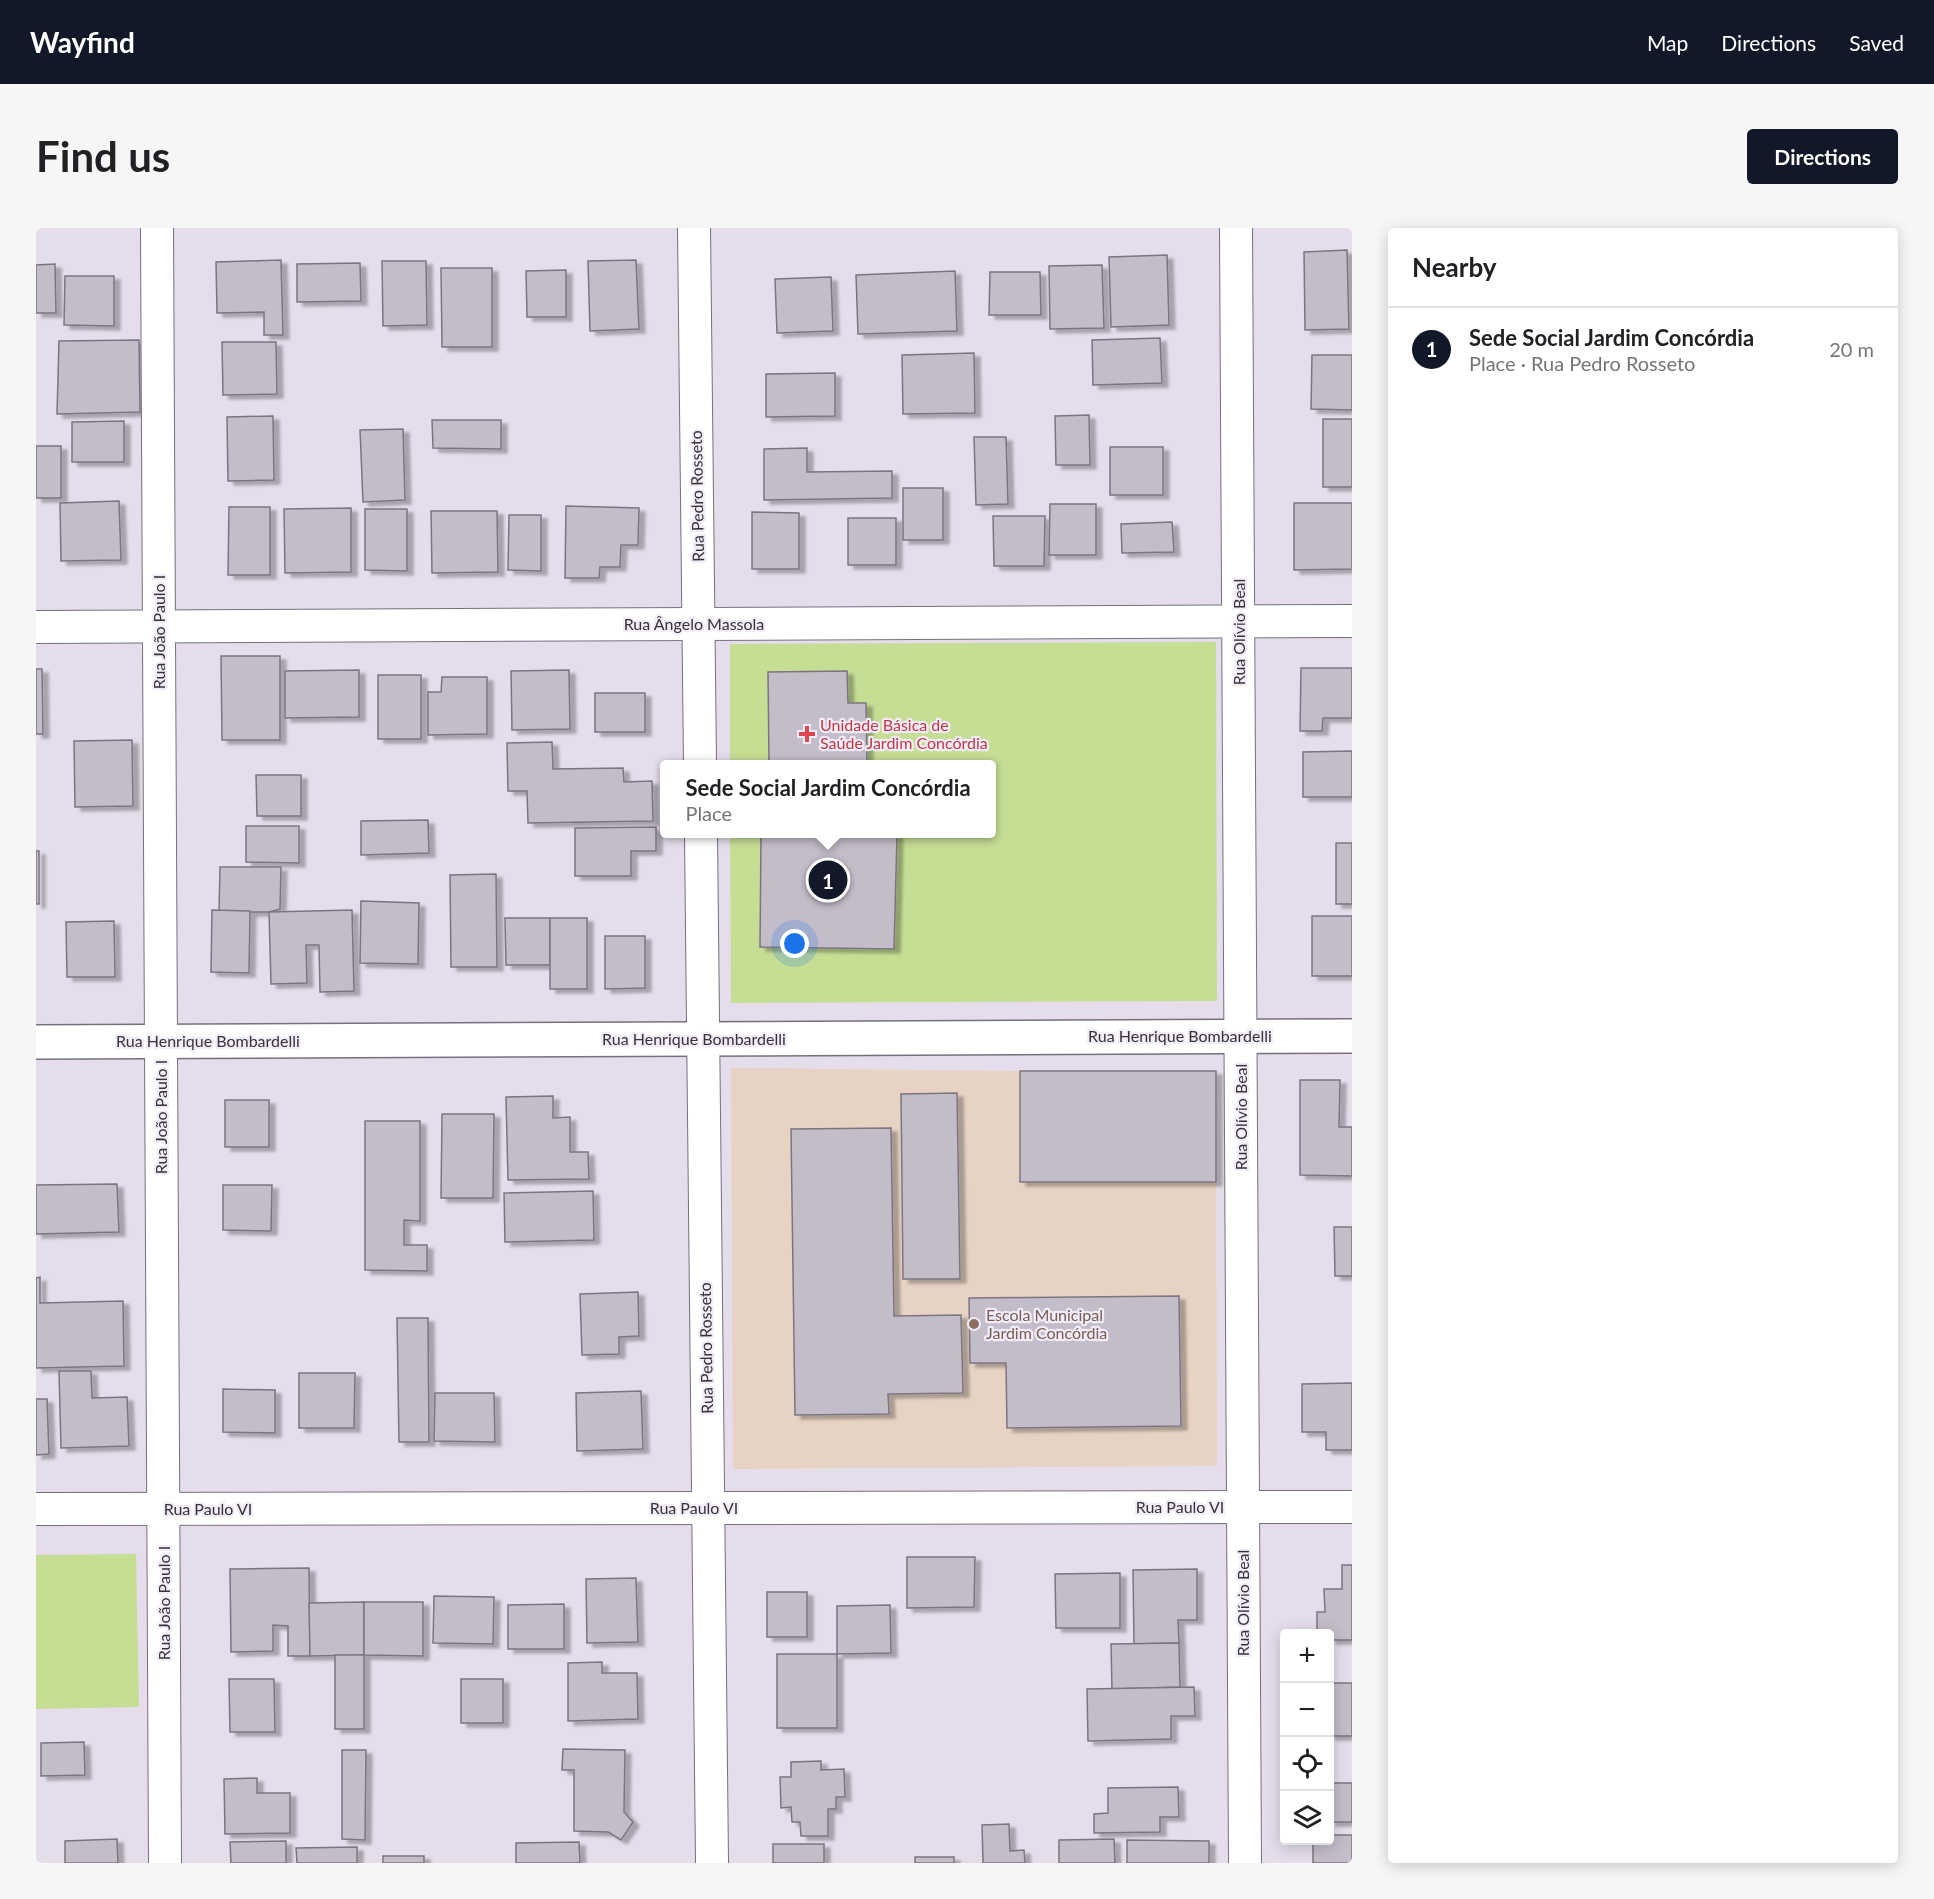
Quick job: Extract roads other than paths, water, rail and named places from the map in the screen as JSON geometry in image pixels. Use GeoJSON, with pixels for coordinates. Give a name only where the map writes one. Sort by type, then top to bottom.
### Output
{"type":"FeatureCollection","features":[{"type":"Feature","properties":{"kind":"street","name":"Rua João Paulo I"},"geometry":{"type":"LineString","coordinates":[[157,228],[165,1863]]}},
{"type":"Feature","properties":{"kind":"street","name":"Rua Pedro Rosseto"},"geometry":{"type":"LineString","coordinates":[[694,228],[700,760]]}},
{"type":"Feature","properties":{"kind":"street","name":"Rua Olívio Beal"},"geometry":{"type":"LineString","coordinates":[[1236,228],[1245,1863]]}},
{"type":"Feature","properties":{"kind":"street","name":"Rua Ângelo Massola"},"geometry":{"type":"LineString","coordinates":[[36,627],[1352,621]]}},
{"type":"Feature","properties":{"kind":"street","name":"Rua Pedro Rosseto"},"geometry":{"type":"LineString","coordinates":[[701,838],[712,1863]]}},
{"type":"Feature","properties":{"kind":"street","name":"Rua Henrique Bombardelli"},"geometry":{"type":"LineString","coordinates":[[36,1042],[1352,1035]]}},
{"type":"Feature","properties":{"kind":"street","name":"Rua Paulo VI"},"geometry":{"type":"LineString","coordinates":[[36,1509],[1352,1507]]}},
{"type":"Feature","properties":{"kind":"place","name":"Unidade Básica de Saúde Jardim Concórdia"},"geometry":{"type":"Point","coordinates":[807,734]}},
{"type":"Feature","properties":{"kind":"place","name":"Sede Social Jardim Concórdia"},"geometry":{"type":"Point","coordinates":[828,880]}},
{"type":"Feature","properties":{"kind":"place","name":"Escola Municipal Jardim Concórdia"},"geometry":{"type":"Point","coordinates":[974,1324]}}]}
